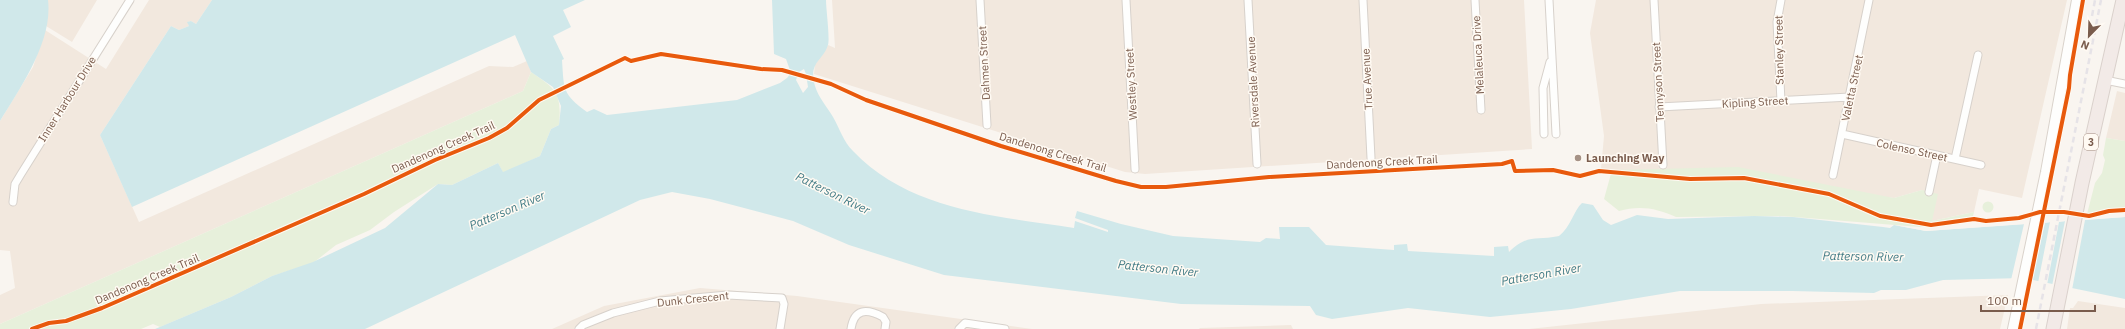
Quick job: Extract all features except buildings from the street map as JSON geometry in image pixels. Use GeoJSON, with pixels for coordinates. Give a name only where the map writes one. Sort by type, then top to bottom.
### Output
{"type":"FeatureCollection","features":[{"type":"Feature","properties":{"kind":"highway","name":"3"},"geometry":{"type":"LineString","coordinates":[[2054,329],[2078,204],[2123,0]]}},
{"type":"Feature","properties":{"kind":"street","name":"Inner Harbour Drive"},"geometry":{"type":"LineString","coordinates":[[12,202],[15,184],[130,0]]}},
{"type":"Feature","properties":{"kind":"street","name":"Dahmen Street"},"geometry":{"type":"LineString","coordinates":[[980,0],[987,125]]}},
{"type":"Feature","properties":{"kind":"street","name":"Westley Street"},"geometry":{"type":"LineString","coordinates":[[1126,0],[1135,168]]}},
{"type":"Feature","properties":{"kind":"street","name":"Riversdale Avenue"},"geometry":{"type":"LineString","coordinates":[[1248,0],[1257,164]]}},
{"type":"Feature","properties":{"kind":"street","name":"True Avenue"},"geometry":{"type":"LineString","coordinates":[[1363,0],[1371,158]]}},
{"type":"Feature","properties":{"kind":"street","name":"Melaleuca Drive"},"geometry":{"type":"LineString","coordinates":[[1475,0],[1481,110]]}},
{"type":"Feature","properties":{"kind":"street"},"geometry":{"type":"LineString","coordinates":[[1549,0],[1556,134]]}},
{"type":"Feature","properties":{"kind":"street","name":"Tennyson Street"},"geometry":{"type":"LineString","coordinates":[[1654,0],[1663,165]]}},
{"type":"Feature","properties":{"kind":"street","name":"Stanley Street"},"geometry":{"type":"LineString","coordinates":[[1781,0],[1777,22],[1781,101]]}},
{"type":"Feature","properties":{"kind":"street","name":"Valetta Street"},"geometry":{"type":"LineString","coordinates":[[1833,175],[1870,0]]}},
{"type":"Feature","properties":{"kind":"street"},"geometry":{"type":"LineString","coordinates":[[2013,329],[2040,203],[2077,0]]}},
{"type":"Feature","properties":{"kind":"street"},"geometry":{"type":"LineString","coordinates":[[1544,134],[1543,88],[1552,54]]}},
{"type":"Feature","properties":{"kind":"street"},"geometry":{"type":"LineString","coordinates":[[1955,159],[1978,55]]}},
{"type":"Feature","properties":{"kind":"street"},"geometry":{"type":"LineString","coordinates":[[2105,80],[2125,84]]}},
{"type":"Feature","properties":{"kind":"street","name":"Kipling Street"},"geometry":{"type":"LineString","coordinates":[[1659,107],[1850,97]]}},
{"type":"Feature","properties":{"kind":"street","name":"Colenso Street"},"geometry":{"type":"LineString","coordinates":[[1842,134],[1982,165]]}},
{"type":"Feature","properties":{"kind":"street"},"geometry":{"type":"LineString","coordinates":[[1929,192],[1937,155]]}},
{"type":"Feature","properties":{"kind":"street","name":"Dunk Crescent"},"geometry":{"type":"LineString","coordinates":[[579,329],[583,324],[613,313],[660,301],[728,295],[782,298],[784,304],[780,329]]}},
{"type":"Feature","properties":{"kind":"street"},"geometry":{"type":"LineString","coordinates":[[851,329],[853,319],[856,314],[860,312],[883,317],[886,322],[885,329]]}},
{"type":"Feature","properties":{"kind":"street"},"geometry":{"type":"LineString","coordinates":[[959,329],[965,323],[1005,329]]}},
{"type":"Feature","properties":{"kind":"shaded area"},"geometry":{"type":"Polygon","coordinates":[[[48,0],[97,0],[72,42],[46,26],[48,0]]]}},
{"type":"Feature","properties":{"kind":"shaded area"},"geometry":{"type":"Polygon","coordinates":[[[149,0],[212,0],[196,24],[191,21],[188,22],[189,26],[179,30],[171,26],[100,135],[139,222],[489,66],[513,67],[527,61],[531,72],[523,91],[0,324],[0,295],[15,288],[10,251],[0,250],[0,121],[33,67],[45,30],[106,69],[149,0]]]}},
{"type":"Feature","properties":{"kind":"shaded area"},"geometry":{"type":"Polygon","coordinates":[[[832,0],[1524,0],[1532,149],[1145,174],[1125,172],[814,74],[815,64],[828,45],[835,48],[832,0]]]}},
{"type":"Feature","properties":{"kind":"shaded area"},"geometry":{"type":"Polygon","coordinates":[[[1596,0],[2067,0],[2022,198],[1979,189],[1974,212],[1932,221],[1922,190],[1894,198],[1601,169],[1604,136],[1590,33],[1596,0]]]}},
{"type":"Feature","properties":{"kind":"shaded area"},"geometry":{"type":"Polygon","coordinates":[[[2117,91],[2125,93],[2125,141],[2106,138],[2117,91]]]}},
{"type":"Feature","properties":{"kind":"shaded area"},"geometry":{"type":"Polygon","coordinates":[[[700,288],[797,296],[1032,329],[552,329],[604,306],[700,288]]]}},
{"type":"Feature","properties":{"kind":"shaded area"},"geometry":{"type":"Polygon","coordinates":[[[2008,295],[2000,329],[1529,329],[1761,304],[2008,295]]]}},
{"type":"Feature","properties":{"kind":"shaded area"},"geometry":{"type":"Polygon","coordinates":[[[2078,301],[2125,308],[2125,329],[2067,329],[2070,308],[2073,308],[2078,301]]]}},
{"type":"Feature","properties":{"kind":"shaded area"},"geometry":{"type":"Polygon","coordinates":[[[1291,325],[1293,329],[1199,329],[1200,328],[1291,325]]]}},
{"type":"Feature","properties":{"kind":"green space"},"geometry":{"type":"Polygon","coordinates":[[[531,72],[552,88],[556,93],[560,114],[559,125],[551,129],[540,156],[503,173],[498,163],[452,185],[438,184],[394,212],[370,230],[336,245],[313,263],[272,276],[231,297],[160,327],[153,324],[141,329],[0,329],[0,324],[523,91],[531,72]]]}},
{"type":"Feature","properties":{"kind":"green space"},"geometry":{"type":"Polygon","coordinates":[[[2106,138],[2125,141],[2125,208],[2087,214],[2095,183],[2102,173],[2105,160],[2103,155],[2106,138]]]}},
{"type":"Feature","properties":{"kind":"green space"},"geometry":{"type":"Polygon","coordinates":[[[1738,167],[1894,198],[1922,190],[1938,194],[1932,221],[1974,212],[1973,216],[1920,227],[1782,216],[1676,217],[1662,211],[1648,208],[1634,208],[1619,211],[1604,199],[1612,170],[1738,167]]]}},
{"type":"Feature","properties":{"kind":"green space"},"geometry":{"type":"Polygon","coordinates":[[[1986,202],[1990,202],[1992,203],[1992,211],[1986,212],[1983,209],[1983,205],[1986,202]]]}},
{"type":"Feature","properties":{"kind":"water"},"geometry":{"type":"Polygon","coordinates":[[[0,0],[48,0],[48,16],[46,31],[34,63],[0,121],[0,0]]]}},
{"type":"Feature","properties":{"kind":"water","name":"Patterson River"},"geometry":{"type":"Polygon","coordinates":[[[212,0],[585,0],[563,10],[571,27],[553,36],[564,59],[562,60],[563,78],[569,95],[587,112],[594,109],[607,115],[737,100],[780,83],[791,73],[786,59],[774,54],[772,0],[826,0],[829,36],[828,45],[817,62],[813,72],[813,78],[818,94],[847,143],[853,151],[876,171],[901,187],[928,199],[956,208],[1074,228],[1075,221],[1108,232],[1108,230],[1075,218],[1077,211],[1121,224],[1173,236],[1260,242],[1266,238],[1280,239],[1279,227],[1309,227],[1326,245],[1394,250],[1394,245],[1407,244],[1408,251],[1494,256],[1494,247],[1508,246],[1509,252],[1527,240],[1559,236],[1563,233],[1582,203],[1593,205],[1603,220],[1611,225],[1637,215],[1668,219],[1754,216],[1793,217],[1890,228],[1894,225],[1926,231],[2125,217],[2125,299],[2023,278],[1943,280],[1906,290],[1881,290],[1874,293],[1680,291],[1571,309],[1490,317],[1408,308],[1332,319],[1316,315],[1310,306],[1181,304],[944,275],[849,245],[793,221],[710,199],[672,192],[640,200],[365,329],[155,329],[231,297],[272,276],[313,262],[385,228],[438,184],[452,185],[498,163],[503,172],[540,156],[551,129],[559,125],[561,106],[553,87],[531,72],[515,35],[132,207],[100,135],[171,26],[179,30],[189,26],[187,22],[191,21],[196,24],[212,0]],[[804,69],[799,72],[796,80],[803,93],[808,87],[804,69]]]}},
{"type":"Feature","properties":{"kind":"pier"},"geometry":{"type":"Polygon","coordinates":[[[2125,215],[2125,217],[2085,220],[2072,290],[2052,286],[2065,221],[2059,222],[2047,285],[2038,283],[2050,222],[2045,223],[2032,282],[2011,280],[2024,224],[1926,231],[1894,225],[1926,229],[2125,215]]]}},
{"type":"Feature","properties":{"kind":"railway"},"geometry":{"type":"LineString","coordinates":[[2092,16],[2095,0]]}},
{"type":"Feature","properties":{"kind":"railway"},"geometry":{"type":"LineString","coordinates":[[2036,329],[2101,0]]}},
{"type":"Feature","properties":{"kind":"cycle path"},"geometry":{"type":"LineString","coordinates":[[2020,329],[2069,88],[2083,0]]}},
{"type":"Feature","properties":{"kind":"cycle path","name":"Dandenong Creek Trail"},"geometry":{"type":"LineString","coordinates":[[32,329],[49,323],[66,321],[102,308],[364,194],[435,160],[489,138],[507,128],[539,100],[625,58],[631,61],[661,54],[761,69],[782,70],[831,84],[866,100],[1001,146],[1116,181],[1141,187],[1166,187],[1269,177],[1502,164],[1512,161],[1515,171],[1553,170],[1580,176],[1599,171],[1690,179],[1744,178],[1829,194],[1880,216],[1931,225],[1974,219],[1986,221],[2019,218],[2040,212],[2064,212],[2089,216],[2109,211],[2125,210]]}},
{"type":"Feature","properties":{"kind":"place","name":"Launching Way"},"geometry":{"type":"Point","coordinates":[1578,158]}}]}
